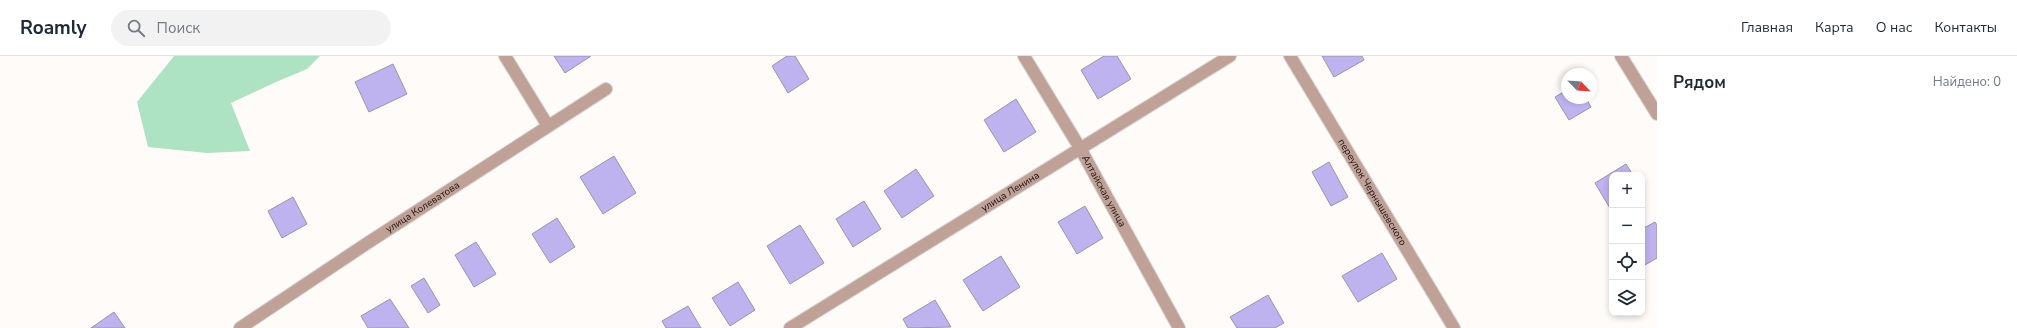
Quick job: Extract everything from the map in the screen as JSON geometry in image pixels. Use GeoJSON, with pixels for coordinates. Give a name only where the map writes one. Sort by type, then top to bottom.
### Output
{"type":"FeatureCollection","features":[{"type":"Feature","properties":{"kind":"street"},"geometry":{"type":"LineString","coordinates":[[505,56],[548,126]]}},
{"type":"Feature","properties":{"kind":"street","name":"Алтайская улица"},"geometry":{"type":"LineString","coordinates":[[1024,56],[1080,148],[1179,328]]}},
{"type":"Feature","properties":{"kind":"street","name":"улица Ленина"},"geometry":{"type":"LineString","coordinates":[[790,328],[1230,56]]}},
{"type":"Feature","properties":{"kind":"street","name":"переулок Чернышевского"},"geometry":{"type":"LineString","coordinates":[[1290,56],[1454,328]]}},
{"type":"Feature","properties":{"kind":"street"},"geometry":{"type":"LineString","coordinates":[[1621,56],[1657,114]]}},
{"type":"Feature","properties":{"kind":"street","name":"улица Колеватова"},"geometry":{"type":"LineString","coordinates":[[240,328],[369,242],[606,89]]}},
{"type":"Feature","properties":{"kind":"green space"},"geometry":{"type":"Polygon","coordinates":[[[174,56],[320,56],[307,69],[231,103],[250,151],[207,153],[148,147],[137,102],[174,56]]]}},
{"type":"Feature","properties":{"kind":"building"},"geometry":{"type":"Polygon","coordinates":[[[554,56],[591,56],[565,73],[554,56]]]}},
{"type":"Feature","properties":{"kind":"building"},"geometry":{"type":"Polygon","coordinates":[[[787,56],[795,56],[809,79],[788,93],[772,66],[787,56]]]}},
{"type":"Feature","properties":{"kind":"building"},"geometry":{"type":"Polygon","coordinates":[[[1104,56],[1117,56],[1131,79],[1098,99],[1081,70],[1104,56]]]}},
{"type":"Feature","properties":{"kind":"building"},"geometry":{"type":"Polygon","coordinates":[[[1322,56],[1362,56],[1364,60],[1334,77],[1322,56]]]}},
{"type":"Feature","properties":{"kind":"building"},"geometry":{"type":"Polygon","coordinates":[[[393,64],[407,94],[369,112],[355,82],[393,64]]]}},
{"type":"Feature","properties":{"kind":"building"},"geometry":{"type":"Polygon","coordinates":[[[1561,94],[1561,104],[1589,104],[1591,107],[1569,120],[1555,97],[1561,94]]]}},
{"type":"Feature","properties":{"kind":"building"},"geometry":{"type":"Polygon","coordinates":[[[1016,99],[1036,132],[1004,152],[984,120],[1016,99]]]}},
{"type":"Feature","properties":{"kind":"building"},"geometry":{"type":"Polygon","coordinates":[[[614,156],[636,193],[603,214],[580,177],[614,156]]]}},
{"type":"Feature","properties":{"kind":"building"},"geometry":{"type":"Polygon","coordinates":[[[1329,162],[1348,197],[1331,206],[1312,172],[1329,162]]]}},
{"type":"Feature","properties":{"kind":"building"},"geometry":{"type":"Polygon","coordinates":[[[1626,164],[1631,172],[1613,172],[1626,164]]]}},
{"type":"Feature","properties":{"kind":"building"},"geometry":{"type":"Polygon","coordinates":[[[916,169],[934,196],[902,218],[884,191],[916,169]]]}},
{"type":"Feature","properties":{"kind":"building"},"geometry":{"type":"Polygon","coordinates":[[[1609,174],[1609,207],[1595,183],[1609,174]]]}},
{"type":"Feature","properties":{"kind":"building"},"geometry":{"type":"Polygon","coordinates":[[[293,197],[307,224],[282,238],[268,211],[293,197]]]}},
{"type":"Feature","properties":{"kind":"building"},"geometry":{"type":"Polygon","coordinates":[[[864,201],[881,229],[853,247],[836,219],[864,201]]]}},
{"type":"Feature","properties":{"kind":"building"},"geometry":{"type":"Polygon","coordinates":[[[1085,206],[1103,238],[1077,254],[1058,222],[1085,206]]]}},
{"type":"Feature","properties":{"kind":"building"},"geometry":{"type":"Polygon","coordinates":[[[557,218],[575,247],[550,263],[532,234],[557,218]]]}},
{"type":"Feature","properties":{"kind":"building"},"geometry":{"type":"Polygon","coordinates":[[[1655,222],[1657,225],[1657,258],[1645,265],[1645,244],[1645,227],[1655,222]]]}},
{"type":"Feature","properties":{"kind":"building"},"geometry":{"type":"Polygon","coordinates":[[[800,225],[824,263],[790,284],[767,246],[800,225]]]}},
{"type":"Feature","properties":{"kind":"building"},"geometry":{"type":"Polygon","coordinates":[[[476,242],[496,274],[474,287],[455,255],[476,242]]]}},
{"type":"Feature","properties":{"kind":"building"},"geometry":{"type":"Polygon","coordinates":[[[1382,253],[1397,279],[1358,302],[1342,276],[1382,253]]]}},
{"type":"Feature","properties":{"kind":"building"},"geometry":{"type":"Polygon","coordinates":[[[1001,256],[1020,287],[983,311],[963,280],[1001,256]]]}},
{"type":"Feature","properties":{"kind":"building"},"geometry":{"type":"Polygon","coordinates":[[[424,278],[440,305],[428,313],[411,286],[424,278]]]}},
{"type":"Feature","properties":{"kind":"building"},"geometry":{"type":"Polygon","coordinates":[[[738,282],[755,310],[730,326],[712,298],[738,282]]]}},
{"type":"Feature","properties":{"kind":"building"},"geometry":{"type":"Polygon","coordinates":[[[1268,295],[1284,323],[1275,328],[1237,328],[1230,317],[1268,295]]]}},
{"type":"Feature","properties":{"kind":"building"},"geometry":{"type":"Polygon","coordinates":[[[390,299],[409,328],[368,328],[361,316],[390,299]]]}},
{"type":"Feature","properties":{"kind":"building"},"geometry":{"type":"Polygon","coordinates":[[[935,300],[951,327],[908,328],[903,319],[935,300]]]}},
{"type":"Feature","properties":{"kind":"building"},"geometry":{"type":"Polygon","coordinates":[[[688,306],[701,328],[666,328],[662,321],[688,306]]]}},
{"type":"Feature","properties":{"kind":"building"},"geometry":{"type":"Polygon","coordinates":[[[114,312],[125,328],[91,328],[114,312]]]}}]}
